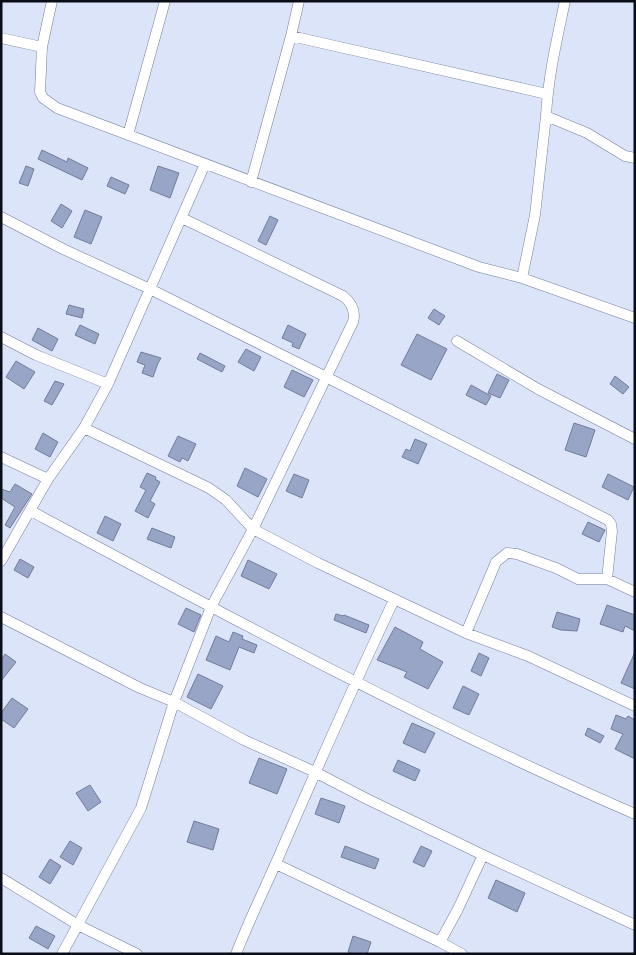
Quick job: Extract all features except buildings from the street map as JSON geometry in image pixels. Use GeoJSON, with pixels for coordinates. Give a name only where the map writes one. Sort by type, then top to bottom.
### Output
{"type":"FeatureCollection","features":[{"type":"Feature","properties":{"kind":"street"},"geometry":{"type":"LineString","coordinates":[[52,1],[42,47],[40,92],[43,98],[57,108],[479,267],[522,278],[635,318]]}},
{"type":"Feature","properties":{"kind":"street"},"geometry":{"type":"LineString","coordinates":[[128,135],[164,1]]}},
{"type":"Feature","properties":{"kind":"street"},"geometry":{"type":"LineString","coordinates":[[251,182],[299,1]]}},
{"type":"Feature","properties":{"kind":"street"},"geometry":{"type":"LineString","coordinates":[[522,278],[535,215],[547,94],[565,1]]}},
{"type":"Feature","properties":{"kind":"street"},"geometry":{"type":"LineString","coordinates":[[291,36],[547,94]]}},
{"type":"Feature","properties":{"kind":"street"},"geometry":{"type":"LineString","coordinates":[[1,38],[42,47]]}},
{"type":"Feature","properties":{"kind":"street"},"geometry":{"type":"LineString","coordinates":[[546,116],[588,133],[625,156],[635,158]]}},
{"type":"Feature","properties":{"kind":"street"},"geometry":{"type":"LineString","coordinates":[[1,561],[48,479],[84,428],[108,384],[205,164]]}},
{"type":"Feature","properties":{"kind":"street"},"geometry":{"type":"LineString","coordinates":[[1,217],[326,377],[608,520],[612,531],[607,579]]}},
{"type":"Feature","properties":{"kind":"street"},"geometry":{"type":"LineString","coordinates":[[62,954],[141,808],[174,702],[211,607],[253,529],[353,322],[354,310],[348,300],[182,218]]}},
{"type":"Feature","properties":{"kind":"street"},"geometry":{"type":"LineString","coordinates":[[1,337],[36,355],[108,384]]}},
{"type":"Feature","properties":{"kind":"street"},"geometry":{"type":"LineString","coordinates":[[457,341],[538,389],[635,439]]}},
{"type":"Feature","properties":{"kind":"street"},"geometry":{"type":"LineString","coordinates":[[84,428],[209,488],[226,500],[253,529],[318,563],[466,633],[528,656],[635,706]]}},
{"type":"Feature","properties":{"kind":"street"},"geometry":{"type":"LineString","coordinates":[[1,457],[48,479]]}},
{"type":"Feature","properties":{"kind":"street"},"geometry":{"type":"LineString","coordinates":[[30,511],[356,681],[635,814]]}},
{"type":"Feature","properties":{"kind":"street"},"geometry":{"type":"LineString","coordinates":[[466,633],[496,562],[507,553],[517,554],[556,568],[578,579],[607,579],[635,592]]}},
{"type":"Feature","properties":{"kind":"street"},"geometry":{"type":"LineString","coordinates":[[236,954],[250,917],[276,864],[315,772],[394,600]]}},
{"type":"Feature","properties":{"kind":"street"},"geometry":{"type":"LineString","coordinates":[[1,617],[140,688],[174,702],[244,740],[315,772],[367,800],[635,925]]}},
{"type":"Feature","properties":{"kind":"street"},"geometry":{"type":"LineString","coordinates":[[440,942],[482,855]]}},
{"type":"Feature","properties":{"kind":"street"},"geometry":{"type":"LineString","coordinates":[[276,864],[462,954]]}},
{"type":"Feature","properties":{"kind":"street"},"geometry":{"type":"LineString","coordinates":[[1,878],[78,925],[137,954]]}}]}
